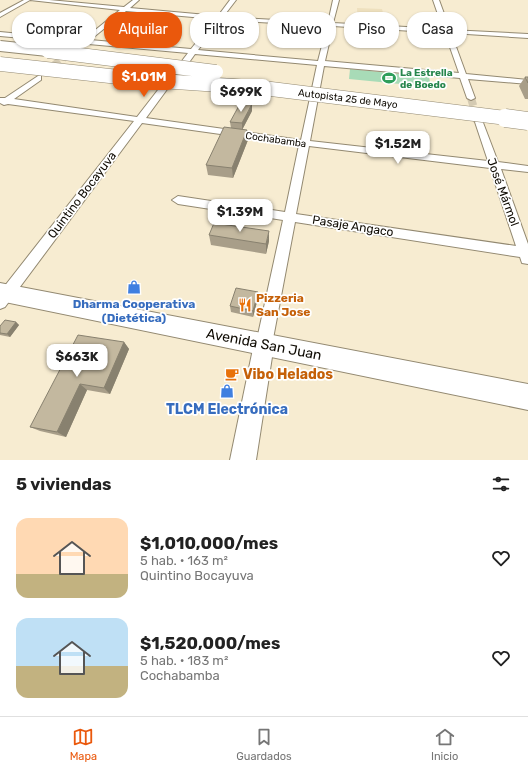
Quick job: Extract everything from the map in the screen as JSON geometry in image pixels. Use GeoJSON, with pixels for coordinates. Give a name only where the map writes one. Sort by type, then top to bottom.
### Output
{"type":"FeatureCollection","features":[{"type":"Feature","properties":{"kind":"highway"},"geometry":{"type":"LineString","coordinates":[[0,46],[229,74]]}},
{"type":"Feature","properties":{"kind":"highway","name":"Autopista 25 de Mayo"},"geometry":{"type":"LineString","coordinates":[[0,52],[229,74],[528,108]]}},
{"type":"Feature","properties":{"kind":"highway","name":"Autopista 25 de Mayo"},"geometry":{"type":"LineString","coordinates":[[0,64],[146,80],[263,88],[528,121]]}},
{"type":"Feature","properties":{"kind":"highway"},"geometry":{"type":"LineString","coordinates":[[0,72],[117,82],[146,80]]}},
{"type":"Feature","properties":{"kind":"main road","name":"Avenida San Juan"},"geometry":{"type":"LineString","coordinates":[[2,296],[264,344],[528,397]]}},
{"type":"Feature","properties":{"kind":"street"},"geometry":{"type":"LineString","coordinates":[[0,15],[28,0]]}},
{"type":"Feature","properties":{"kind":"street"},"geometry":{"type":"LineString","coordinates":[[33,0],[190,15]]}},
{"type":"Feature","properties":{"kind":"street"},"geometry":{"type":"LineString","coordinates":[[96,34],[136,0]]}},
{"type":"Feature","properties":{"kind":"street"},"geometry":{"type":"LineString","coordinates":[[224,12],[233,0]]}},
{"type":"Feature","properties":{"kind":"street"},"geometry":{"type":"LineString","coordinates":[[333,12],[336,0]]}},
{"type":"Feature","properties":{"kind":"street"},"geometry":{"type":"LineString","coordinates":[[436,0],[440,12]]}},
{"type":"Feature","properties":{"kind":"street"},"geometry":{"type":"LineString","coordinates":[[336,25],[407,29]]}},
{"type":"Feature","properties":{"kind":"street"},"geometry":{"type":"LineString","coordinates":[[467,32],[528,36]]}},
{"type":"Feature","properties":{"kind":"street"},"geometry":{"type":"LineString","coordinates":[[0,34],[12,35]]}},
{"type":"Feature","properties":{"kind":"street"},"geometry":{"type":"LineString","coordinates":[[96,42],[528,82]]}},
{"type":"Feature","properties":{"kind":"street"},"geometry":{"type":"LineString","coordinates":[[70,53],[77,48]]}},
{"type":"Feature","properties":{"kind":"street"},"geometry":{"type":"LineString","coordinates":[[243,460],[289,216],[324,48]]}},
{"type":"Feature","properties":{"kind":"street"},"geometry":{"type":"LineString","coordinates":[[452,48],[471,98]]}},
{"type":"Feature","properties":{"kind":"street"},"geometry":{"type":"LineString","coordinates":[[182,66],[194,50]]}},
{"type":"Feature","properties":{"kind":"street"},"geometry":{"type":"LineString","coordinates":[[2,103],[38,78]]}},
{"type":"Feature","properties":{"kind":"street","name":"Quintino Bocayuva"},"geometry":{"type":"LineString","coordinates":[[2,296],[164,88]]}},
{"type":"Feature","properties":{"kind":"street","name":"Cochabamba"},"geometry":{"type":"LineString","coordinates":[[2,103],[528,169]]}},
{"type":"Feature","properties":{"kind":"street","name":"José Mármol"},"geometry":{"type":"LineString","coordinates":[[479,122],[493,165],[527,256]]}},
{"type":"Feature","properties":{"kind":"street","name":"Pasaje Angaco"},"geometry":{"type":"LineString","coordinates":[[178,200],[289,216],[527,256]]}},
{"type":"Feature","properties":{"kind":"shaded area"},"geometry":{"type":"Polygon","coordinates":[[[357,8],[382,9],[383,12],[357,12],[357,8]]]}},
{"type":"Feature","properties":{"kind":"green space","name":"La Estrella de Boedo"},"geometry":{"type":"Polygon","coordinates":[[[350,69],[429,77],[431,87],[349,79],[350,69]]]}},
{"type":"Feature","properties":{"kind":"building"},"geometry":{"type":"Polygon","coordinates":[[[241,102],[252,104],[242,123],[230,122],[241,102]]]}},
{"type":"Feature","properties":{"kind":"building"},"geometry":{"type":"Polygon","coordinates":[[[224,127],[247,130],[232,168],[206,165],[224,127]]]}},
{"type":"Feature","properties":{"kind":"building"},"geometry":{"type":"Polygon","coordinates":[[[214,223],[269,231],[266,244],[209,235],[214,223]]]}},
{"type":"Feature","properties":{"kind":"building","name":"Pizzeria San Jose"},"geometry":{"type":"Polygon","coordinates":[[[236,288],[258,292],[253,311],[230,306],[236,288]]]}},
{"type":"Feature","properties":{"kind":"building"},"geometry":{"type":"Polygon","coordinates":[[[5,320],[16,322],[7,334],[0,333],[0,326],[5,320]]]}},
{"type":"Feature","properties":{"kind":"building"},"geometry":{"type":"Polygon","coordinates":[[[78,335],[124,342],[104,388],[80,384],[57,432],[30,427],[78,335]]]}},
{"type":"Feature","properties":{"kind":"tunnel"},"geometry":{"type":"LineString","coordinates":[[44,73],[70,53]]}},
{"type":"Feature","properties":{"kind":"tunnel"},"geometry":{"type":"LineString","coordinates":[[471,98],[477,119]]}},
{"type":"Feature","properties":{"kind":"place","name":"La Estrella de Boedo"},"geometry":{"type":"Point","coordinates":[389,78]}},
{"type":"Feature","properties":{"kind":"place","name":"Dharma Cooperativa (Dietética)"},"geometry":{"type":"Point","coordinates":[134,287]}},
{"type":"Feature","properties":{"kind":"place","name":"Pizzeria San Jose"},"geometry":{"type":"Point","coordinates":[245,305]}},
{"type":"Feature","properties":{"kind":"place","name":"Vibo Helados"},"geometry":{"type":"Point","coordinates":[232,374]}},
{"type":"Feature","properties":{"kind":"place","name":"TLCM Electrónica"},"geometry":{"type":"Point","coordinates":[227,391]}}]}
